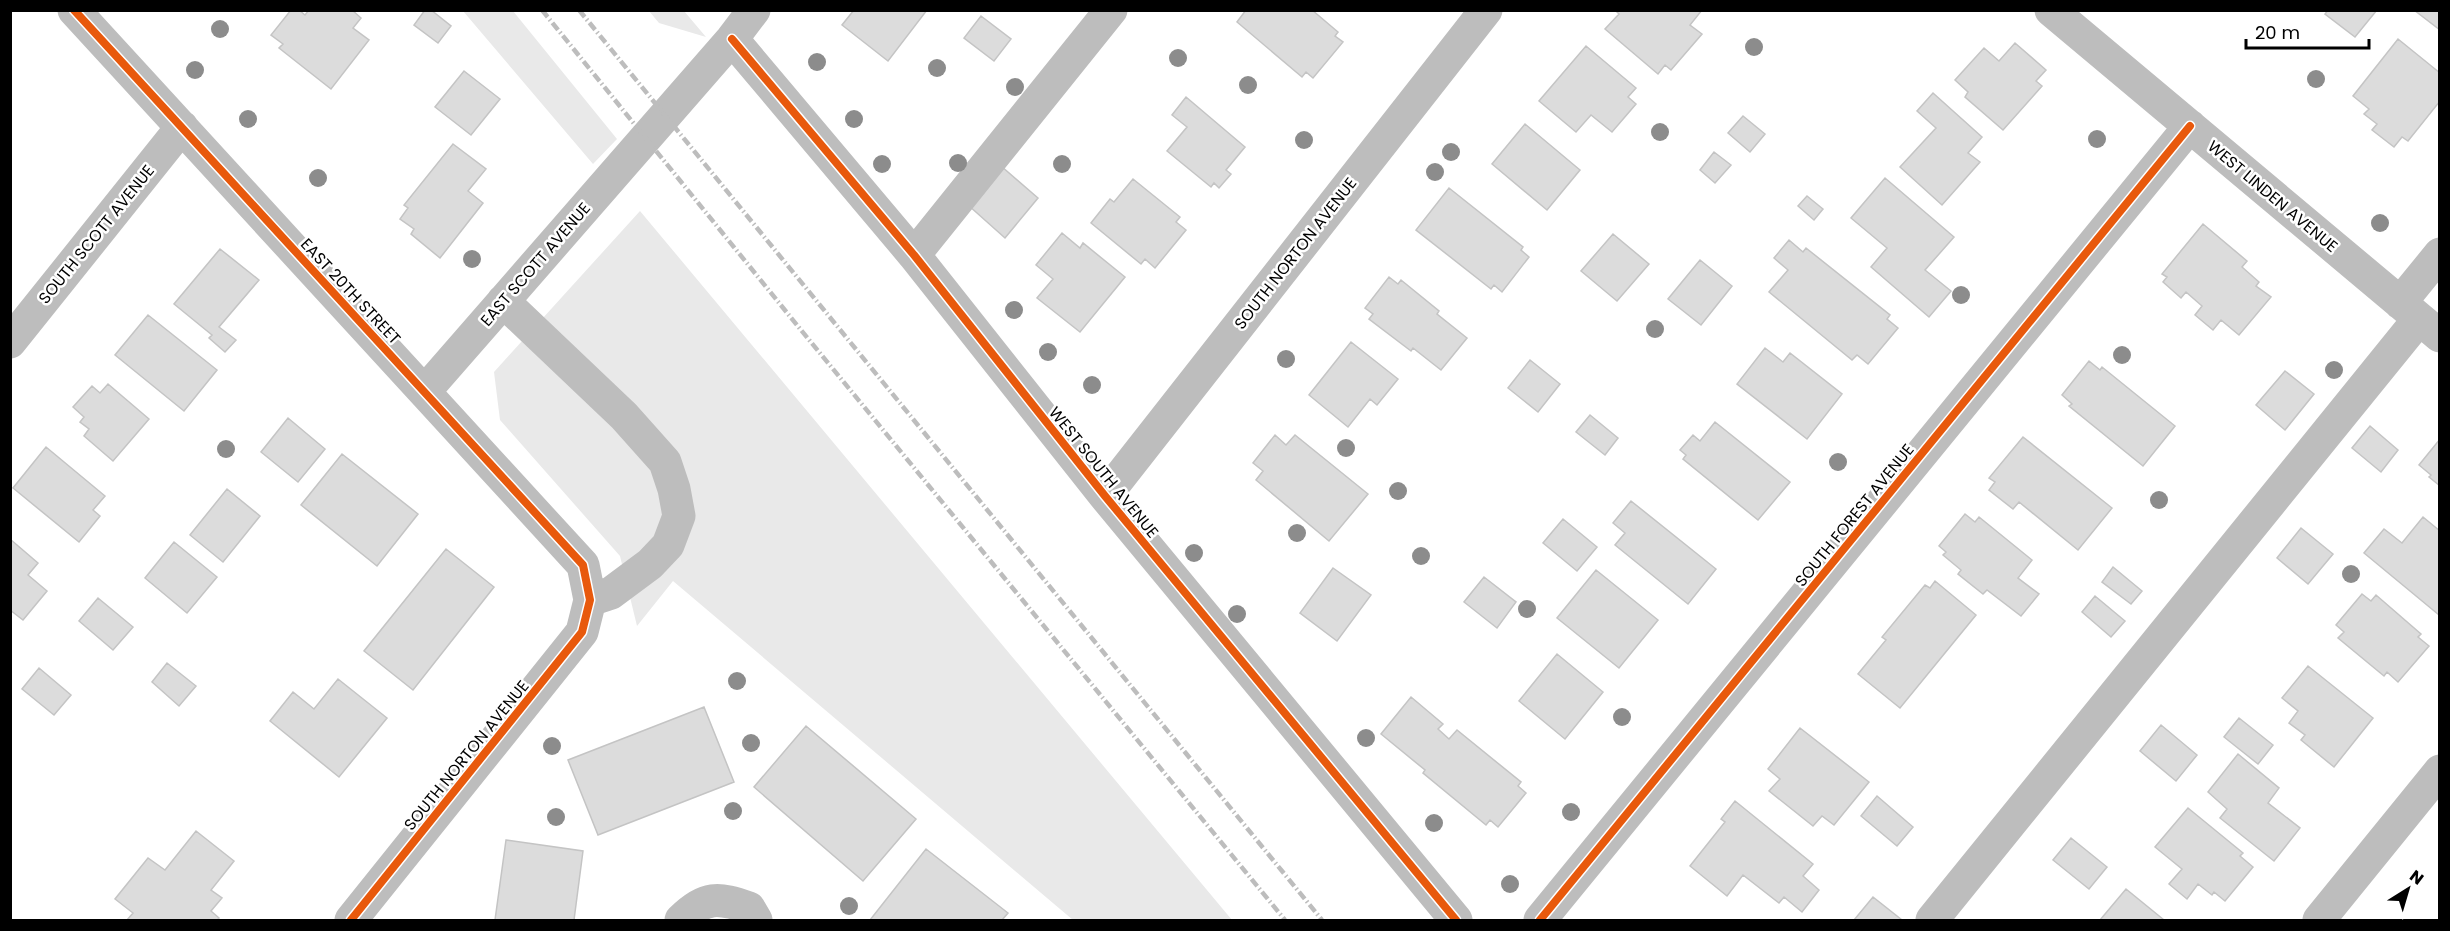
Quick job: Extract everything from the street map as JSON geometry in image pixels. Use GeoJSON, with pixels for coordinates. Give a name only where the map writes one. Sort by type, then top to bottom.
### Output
{"type":"FeatureCollection","features":[{"type":"Feature","properties":{"kind":"street","name":"EAST 20TH STREET"},"geometry":{"type":"LineString","coordinates":[[74,10],[583,565],[590,600]]}},
{"type":"Feature","properties":{"kind":"street"},"geometry":{"type":"LineString","coordinates":[[732,39],[754,10]]}},
{"type":"Feature","properties":{"kind":"street"},"geometry":{"type":"LineString","coordinates":[[914,255],[1111,10]]}},
{"type":"Feature","properties":{"kind":"street","name":"SOUTH NORTON AVENUE"},"geometry":{"type":"LineString","coordinates":[[1105,496],[1486,10]]}},
{"type":"Feature","properties":{"kind":"street","name":"WEST LINDEN AVENUE"},"geometry":{"type":"LineString","coordinates":[[2051,10],[2420,320]]}},
{"type":"Feature","properties":{"kind":"street","name":"EAST SCOTT AVENUE"},"geometry":{"type":"LineString","coordinates":[[425,391],[732,39]]}},
{"type":"Feature","properties":{"kind":"street","name":"WEST SOUTH AVENUE"},"geometry":{"type":"LineString","coordinates":[[732,39],[914,255],[1105,496],[1456,921]]}},
{"type":"Feature","properties":{"kind":"street","name":"SOUTH FOREST AVENUE"},"geometry":{"type":"LineString","coordinates":[[1540,921],[2190,126]]}},
{"type":"Feature","properties":{"kind":"street","name":"SOUTH SCOTT AVENUE"},"geometry":{"type":"LineString","coordinates":[[10,342],[182,127]]}},
{"type":"Feature","properties":{"kind":"street"},"geometry":{"type":"LineString","coordinates":[[1932,921],[2420,320],[2439,254]]}},
{"type":"Feature","properties":{"kind":"street"},"geometry":{"type":"LineString","coordinates":[[503,301],[624,416],[665,462],[674,489],[679,516],[668,545],[650,564],[611,593],[590,600]]}},
{"type":"Feature","properties":{"kind":"street","name":"SOUTH NORTON AVENUE"},"geometry":{"type":"LineString","coordinates":[[351,921],[582,632],[590,600]]}},
{"type":"Feature","properties":{"kind":"street"},"geometry":{"type":"LineString","coordinates":[[2319,921],[2439,771]]}},
{"type":"Feature","properties":{"kind":"street"},"geometry":{"type":"LineString","coordinates":[[681,921],[694,907],[723,899],[749,908],[756,921]]}},
{"type":"Feature","properties":{"kind":"shaded area"},"geometry":{"type":"Polygon","coordinates":[[[463,11],[513,11],[617,139],[593,164],[463,11]]]}},
{"type":"Feature","properties":{"kind":"shaded area"},"geometry":{"type":"Polygon","coordinates":[[[649,11],[684,11],[706,37],[659,23],[649,11]]]}},
{"type":"Feature","properties":{"kind":"shaded area"},"geometry":{"type":"Polygon","coordinates":[[[640,211],[1232,920],[1073,920],[673,581],[637,626],[620,556],[500,420],[494,372],[640,211]]]}},
{"type":"Feature","properties":{"kind":"building"},"geometry":{"type":"Polygon","coordinates":[[[291,10],[299,10],[305,15],[309,10],[352,10],[361,18],[353,28],[369,40],[331,89],[279,48],[283,44],[271,35],[291,10]]]}},
{"type":"Feature","properties":{"kind":"building"},"geometry":{"type":"Polygon","coordinates":[[[425,10],[431,10],[451,26],[438,43],[414,25],[425,10]]]}},
{"type":"Feature","properties":{"kind":"building"},"geometry":{"type":"Polygon","coordinates":[[[854,10],[927,10],[888,61],[842,25],[854,10]]]}},
{"type":"Feature","properties":{"kind":"building"},"geometry":{"type":"Polygon","coordinates":[[[1246,10],[1312,10],[1338,32],[1335,36],[1343,42],[1313,78],[1306,72],[1302,77],[1237,22],[1246,10]]]}},
{"type":"Feature","properties":{"kind":"building"},"geometry":{"type":"Polygon","coordinates":[[[1615,10],[1702,10],[1690,25],[1702,34],[1671,70],[1665,65],[1658,74],[1605,29],[1619,14],[1615,10]]]}},
{"type":"Feature","properties":{"kind":"building"},"geometry":{"type":"Polygon","coordinates":[[[2328,10],[2377,10],[2355,37],[2325,14],[2328,10]]]}},
{"type":"Feature","properties":{"kind":"building"},"geometry":{"type":"Polygon","coordinates":[[[2414,10],[2440,10],[2440,30],[2414,10]]]}},
{"type":"Feature","properties":{"kind":"building"},"geometry":{"type":"Polygon","coordinates":[[[981,16],[1011,39],[994,61],[964,38],[981,16]]]}},
{"type":"Feature","properties":{"kind":"building"},"geometry":{"type":"Polygon","coordinates":[[[2398,39],[2440,73],[2440,101],[2408,141],[2402,137],[2394,147],[2372,130],[2377,124],[2364,114],[2369,109],[2353,96],[2398,39]]]}},
{"type":"Feature","properties":{"kind":"building"},"geometry":{"type":"Polygon","coordinates":[[[2015,43],[2046,70],[2036,81],[2042,86],[2003,130],[1965,97],[1968,92],[1955,80],[1984,48],[1999,61],[2015,43]]]}},
{"type":"Feature","properties":{"kind":"building"},"geometry":{"type":"Polygon","coordinates":[[[1586,46],[1636,88],[1628,97],[1636,104],[1612,132],[1591,115],[1576,132],[1539,101],[1586,46]]]}},
{"type":"Feature","properties":{"kind":"building"},"geometry":{"type":"Polygon","coordinates":[[[464,71],[500,99],[471,135],[435,107],[464,71]]]}},
{"type":"Feature","properties":{"kind":"building"},"geometry":{"type":"Polygon","coordinates":[[[1933,93],[1982,137],[1968,153],[1980,162],[1942,205],[1900,167],[1936,128],[1917,111],[1933,93]]]}},
{"type":"Feature","properties":{"kind":"building"},"geometry":{"type":"Polygon","coordinates":[[[1186,97],[1245,147],[1226,170],[1231,174],[1219,188],[1214,183],[1211,187],[1167,151],[1187,127],[1172,115],[1186,97]]]}},
{"type":"Feature","properties":{"kind":"building"},"geometry":{"type":"Polygon","coordinates":[[[1743,116],[1765,134],[1750,152],[1728,133],[1743,116]]]}},
{"type":"Feature","properties":{"kind":"building"},"geometry":{"type":"Polygon","coordinates":[[[1525,124],[1580,170],[1547,210],[1492,164],[1525,124]]]}},
{"type":"Feature","properties":{"kind":"building"},"geometry":{"type":"Polygon","coordinates":[[[453,144],[486,169],[468,191],[483,203],[440,258],[411,234],[414,229],[400,219],[408,208],[404,205],[453,144]]]}},
{"type":"Feature","properties":{"kind":"building"},"geometry":{"type":"Polygon","coordinates":[[[1714,152],[1731,165],[1715,183],[1700,170],[1714,152]]]}},
{"type":"Feature","properties":{"kind":"building"},"geometry":{"type":"Polygon","coordinates":[[[1001,166],[1038,198],[1005,238],[968,205],[1001,166]]]}},
{"type":"Feature","properties":{"kind":"building"},"geometry":{"type":"Polygon","coordinates":[[[1885,178],[1954,237],[1925,270],[1951,291],[1929,317],[1871,267],[1887,248],[1851,218],[1885,178]]]}},
{"type":"Feature","properties":{"kind":"building"},"geometry":{"type":"Polygon","coordinates":[[[1133,179],[1180,217],[1176,222],[1186,230],[1155,268],[1145,259],[1141,264],[1091,223],[1110,199],[1114,202],[1133,179]]]}},
{"type":"Feature","properties":{"kind":"building"},"geometry":{"type":"Polygon","coordinates":[[[1449,188],[1523,247],[1521,250],[1529,257],[1502,292],[1494,285],[1491,289],[1416,230],[1449,188]]]}},
{"type":"Feature","properties":{"kind":"building"},"geometry":{"type":"Polygon","coordinates":[[[1807,196],[1823,209],[1814,220],[1798,206],[1807,196]]]}},
{"type":"Feature","properties":{"kind":"building"},"geometry":{"type":"Polygon","coordinates":[[[2203,224],[2247,261],[2242,267],[2259,282],[2256,286],[2271,297],[2239,335],[2221,320],[2213,330],[2195,315],[2202,306],[2186,292],[2181,298],[2163,282],[2167,277],[2162,274],[2203,224]]]}},
{"type":"Feature","properties":{"kind":"building"},"geometry":{"type":"Polygon","coordinates":[[[1062,233],[1080,248],[1083,243],[1125,277],[1080,332],[1037,298],[1053,279],[1036,265],[1062,233]]]}},
{"type":"Feature","properties":{"kind":"building"},"geometry":{"type":"Polygon","coordinates":[[[1613,234],[1649,264],[1617,301],[1581,271],[1613,234]]]}},
{"type":"Feature","properties":{"kind":"building"},"geometry":{"type":"Polygon","coordinates":[[[1789,240],[1803,252],[1806,248],[1890,315],[1887,319],[1898,328],[1868,364],[1857,355],[1852,360],[1769,292],[1788,270],[1774,258],[1789,240]]]}},
{"type":"Feature","properties":{"kind":"building"},"geometry":{"type":"Polygon","coordinates":[[[220,249],[259,280],[219,327],[236,340],[225,352],[209,338],[212,335],[174,304],[220,249]]]}},
{"type":"Feature","properties":{"kind":"building"},"geometry":{"type":"Polygon","coordinates":[[[1700,260],[1732,286],[1701,325],[1668,299],[1700,260]]]}},
{"type":"Feature","properties":{"kind":"building"},"geometry":{"type":"Polygon","coordinates":[[[1389,277],[1398,284],[1401,280],[1467,338],[1441,370],[1413,348],[1411,351],[1369,319],[1373,314],[1365,308],[1389,277]]]}},
{"type":"Feature","properties":{"kind":"building"},"geometry":{"type":"Polygon","coordinates":[[[148,315],[217,370],[184,411],[115,355],[148,315]]]}},
{"type":"Feature","properties":{"kind":"building"},"geometry":{"type":"Polygon","coordinates":[[[1351,342],[1398,379],[1377,405],[1370,399],[1348,427],[1309,395],[1351,342]]]}},
{"type":"Feature","properties":{"kind":"building"},"geometry":{"type":"Polygon","coordinates":[[[1765,348],[1783,362],[1790,353],[1842,394],[1807,439],[1737,384],[1765,348]]]}},
{"type":"Feature","properties":{"kind":"building"},"geometry":{"type":"Polygon","coordinates":[[[1530,360],[1560,384],[1538,412],[1508,388],[1530,360]]]}},
{"type":"Feature","properties":{"kind":"building"},"geometry":{"type":"Polygon","coordinates":[[[2089,361],[2100,370],[2102,367],[2175,426],[2143,466],[2069,406],[2072,404],[2062,395],[2089,361]]]}},
{"type":"Feature","properties":{"kind":"building"},"geometry":{"type":"Polygon","coordinates":[[[2285,371],[2314,394],[2285,430],[2256,405],[2285,371]]]}},
{"type":"Feature","properties":{"kind":"building"},"geometry":{"type":"Polygon","coordinates":[[[108,384],[149,419],[113,461],[84,436],[89,429],[80,422],[84,417],[73,407],[92,386],[100,393],[108,384]]]}},
{"type":"Feature","properties":{"kind":"building"},"geometry":{"type":"Polygon","coordinates":[[[1590,415],[1618,438],[1605,455],[1576,432],[1590,415]]]}},
{"type":"Feature","properties":{"kind":"building"},"geometry":{"type":"Polygon","coordinates":[[[288,418],[325,449],[298,482],[261,452],[288,418]]]}},
{"type":"Feature","properties":{"kind":"building"},"geometry":{"type":"Polygon","coordinates":[[[1715,422],[1790,482],[1758,520],[1683,459],[1686,455],[1680,450],[1693,435],[1700,441],[1715,422]]]}},
{"type":"Feature","properties":{"kind":"building"},"geometry":{"type":"Polygon","coordinates":[[[2370,426],[2398,450],[2381,472],[2352,448],[2370,426]]]}},
{"type":"Feature","properties":{"kind":"building"},"geometry":{"type":"Polygon","coordinates":[[[1275,435],[1286,445],[1295,435],[1368,494],[1329,541],[1256,480],[1263,471],[1253,463],[1275,435]]]}},
{"type":"Feature","properties":{"kind":"building"},"geometry":{"type":"Polygon","coordinates":[[[2023,437],[2112,508],[2078,550],[2019,502],[2013,509],[1989,490],[1995,482],[1989,478],[2023,437]]]}},
{"type":"Feature","properties":{"kind":"building"},"geometry":{"type":"Polygon","coordinates":[[[2440,439],[2440,486],[2419,465],[2440,439]]]}},
{"type":"Feature","properties":{"kind":"building"},"geometry":{"type":"Polygon","coordinates":[[[46,447],[105,496],[93,510],[100,516],[79,542],[13,488],[46,447]]]}},
{"type":"Feature","properties":{"kind":"building"},"geometry":{"type":"Polygon","coordinates":[[[342,454],[418,514],[377,566],[301,505],[342,454]]]}},
{"type":"Feature","properties":{"kind":"building"},"geometry":{"type":"Polygon","coordinates":[[[227,489],[260,516],[223,562],[190,535],[227,489]]]}},
{"type":"Feature","properties":{"kind":"building"},"geometry":{"type":"Polygon","coordinates":[[[1631,501],[1716,569],[1688,604],[1615,545],[1625,533],[1613,523],[1631,501]]]}},
{"type":"Feature","properties":{"kind":"building"},"geometry":{"type":"Polygon","coordinates":[[[1965,514],[1975,522],[1979,517],[2032,560],[2018,578],[2039,594],[2021,616],[1987,590],[1983,594],[1958,574],[1961,570],[1943,555],[1946,552],[1939,546],[1965,514]]]}},
{"type":"Feature","properties":{"kind":"building"},"geometry":{"type":"Polygon","coordinates":[[[2423,517],[2440,531],[2439,615],[2364,553],[2384,529],[2402,543],[2423,517]]]}},
{"type":"Feature","properties":{"kind":"building"},"geometry":{"type":"Polygon","coordinates":[[[1563,519],[1597,547],[1577,571],[1543,543],[1563,519]]]}},
{"type":"Feature","properties":{"kind":"building"},"geometry":{"type":"Polygon","coordinates":[[[2301,528],[2333,554],[2308,584],[2277,558],[2301,528]]]}},
{"type":"Feature","properties":{"kind":"building"},"geometry":{"type":"Polygon","coordinates":[[[10,539],[38,563],[28,575],[47,591],[23,620],[10,610],[10,539]]]}},
{"type":"Feature","properties":{"kind":"building"},"geometry":{"type":"Polygon","coordinates":[[[174,542],[217,577],[187,613],[145,578],[174,542]]]}},
{"type":"Feature","properties":{"kind":"building"},"geometry":{"type":"Polygon","coordinates":[[[446,549],[494,587],[413,690],[364,651],[446,549]]]}},
{"type":"Feature","properties":{"kind":"building"},"geometry":{"type":"Polygon","coordinates":[[[2113,567],[2142,591],[2131,604],[2102,582],[2113,567]]]}},
{"type":"Feature","properties":{"kind":"building"},"geometry":{"type":"Polygon","coordinates":[[[1333,568],[1371,595],[1337,641],[1300,613],[1333,568]]]}},
{"type":"Feature","properties":{"kind":"building"},"geometry":{"type":"Polygon","coordinates":[[[1596,570],[1658,620],[1619,668],[1557,618],[1596,570]]]}},
{"type":"Feature","properties":{"kind":"building"},"geometry":{"type":"Polygon","coordinates":[[[1484,577],[1516,602],[1497,628],[1464,602],[1484,577]]]}},
{"type":"Feature","properties":{"kind":"building"},"geometry":{"type":"Polygon","coordinates":[[[1935,581],[1976,615],[1900,708],[1858,674],[1886,640],[1882,637],[1925,585],[1930,588],[1935,581]]]}},
{"type":"Feature","properties":{"kind":"building"},"geometry":{"type":"Polygon","coordinates":[[[2362,594],[2371,601],[2376,595],[2421,634],[2418,637],[2429,646],[2398,682],[2387,672],[2384,676],[2338,638],[2344,632],[2336,625],[2362,594]]]}},
{"type":"Feature","properties":{"kind":"building"},"geometry":{"type":"Polygon","coordinates":[[[2095,596],[2125,621],[2111,637],[2082,612],[2095,596]]]}},
{"type":"Feature","properties":{"kind":"building"},"geometry":{"type":"Polygon","coordinates":[[[98,598],[133,627],[113,650],[79,621],[98,598]]]}},
{"type":"Feature","properties":{"kind":"building"},"geometry":{"type":"Polygon","coordinates":[[[1557,654],[1603,692],[1565,739],[1519,701],[1557,654]]]}},
{"type":"Feature","properties":{"kind":"building"},"geometry":{"type":"Polygon","coordinates":[[[167,663],[196,686],[179,706],[152,682],[167,663]]]}},
{"type":"Feature","properties":{"kind":"building"},"geometry":{"type":"Polygon","coordinates":[[[2308,666],[2373,718],[2334,767],[2301,740],[2305,735],[2289,723],[2298,711],[2282,698],[2308,666]]]}},
{"type":"Feature","properties":{"kind":"building"},"geometry":{"type":"Polygon","coordinates":[[[39,668],[71,695],[54,715],[22,689],[39,668]]]}},
{"type":"Feature","properties":{"kind":"building"},"geometry":{"type":"Polygon","coordinates":[[[338,679],[387,718],[339,777],[270,721],[293,692],[314,709],[338,679]]]}},
{"type":"Feature","properties":{"kind":"building"},"geometry":{"type":"Polygon","coordinates":[[[1411,697],[1443,724],[1438,729],[1449,739],[1457,730],[1521,782],[1518,786],[1526,793],[1498,827],[1490,820],[1486,825],[1423,773],[1425,770],[1381,734],[1411,697]]]}},
{"type":"Feature","properties":{"kind":"building"},"geometry":{"type":"Polygon","coordinates":[[[704,707],[734,782],[598,835],[568,760],[704,707]]]}},
{"type":"Feature","properties":{"kind":"building"},"geometry":{"type":"Polygon","coordinates":[[[2239,718],[2273,745],[2258,764],[2224,737],[2239,718]]]}},
{"type":"Feature","properties":{"kind":"building"},"geometry":{"type":"Polygon","coordinates":[[[2161,725],[2197,755],[2176,781],[2140,751],[2161,725]]]}},
{"type":"Feature","properties":{"kind":"building"},"geometry":{"type":"Polygon","coordinates":[[[806,726],[916,819],[863,881],[754,787],[806,726]]]}},
{"type":"Feature","properties":{"kind":"building"},"geometry":{"type":"Polygon","coordinates":[[[1800,728],[1869,782],[1834,825],[1822,816],[1813,826],[1769,791],[1780,779],[1768,769],[1800,728]]]}},
{"type":"Feature","properties":{"kind":"building"},"geometry":{"type":"Polygon","coordinates":[[[2238,754],[2279,788],[2268,803],[2300,828],[2274,861],[2220,818],[2227,809],[2208,792],[2238,754]]]}},
{"type":"Feature","properties":{"kind":"building"},"geometry":{"type":"Polygon","coordinates":[[[1877,796],[1913,827],[1897,846],[1861,816],[1877,796]]]}},
{"type":"Feature","properties":{"kind":"building"},"geometry":{"type":"Polygon","coordinates":[[[1735,801],[1813,864],[1803,876],[1819,890],[1802,912],[1784,897],[1779,903],[1743,875],[1727,896],[1690,866],[1725,822],[1721,819],[1735,801]]]}},
{"type":"Feature","properties":{"kind":"building"},"geometry":{"type":"Polygon","coordinates":[[[2188,808],[2243,853],[2240,856],[2253,867],[2225,901],[2214,892],[2212,895],[2198,884],[2187,899],[2169,884],[2182,869],[2155,847],[2188,808]]]}},
{"type":"Feature","properties":{"kind":"building"},"geometry":{"type":"Polygon","coordinates":[[[196,831],[234,861],[211,890],[222,898],[211,911],[219,918],[217,920],[127,920],[133,913],[115,899],[148,858],[165,870],[196,831]]]}},
{"type":"Feature","properties":{"kind":"building"},"geometry":{"type":"Polygon","coordinates":[[[2071,838],[2107,867],[2089,889],[2053,860],[2071,838]]]}},
{"type":"Feature","properties":{"kind":"building"},"geometry":{"type":"Polygon","coordinates":[[[506,840],[583,851],[574,920],[495,920],[506,840]]]}},
{"type":"Feature","properties":{"kind":"building"},"geometry":{"type":"Polygon","coordinates":[[[926,849],[1008,913],[1002,920],[870,920],[926,849]]]}},
{"type":"Feature","properties":{"kind":"building"},"geometry":{"type":"Polygon","coordinates":[[[2126,889],[2164,920],[2100,920],[2126,889]]]}},
{"type":"Feature","properties":{"kind":"building"},"geometry":{"type":"Polygon","coordinates":[[[1873,897],[1902,920],[1854,920],[1873,897]]]}},
{"type":"Feature","properties":{"kind":"railway"},"geometry":{"type":"LineString","coordinates":[[542,10],[1285,920]]}},
{"type":"Feature","properties":{"kind":"railway"},"geometry":{"type":"LineString","coordinates":[[579,10],[1322,920]]}},
{"type":"Feature","properties":{"kind":"cycle path"},"geometry":{"type":"LineString","coordinates":[[74,10],[583,565],[590,600],[582,632],[351,920]]}},
{"type":"Feature","properties":{"kind":"cycle path"},"geometry":{"type":"LineString","coordinates":[[732,39],[914,255],[1105,496],[1456,920]]}},
{"type":"Feature","properties":{"kind":"cycle path"},"geometry":{"type":"LineString","coordinates":[[1540,920],[2190,126]]}}]}
